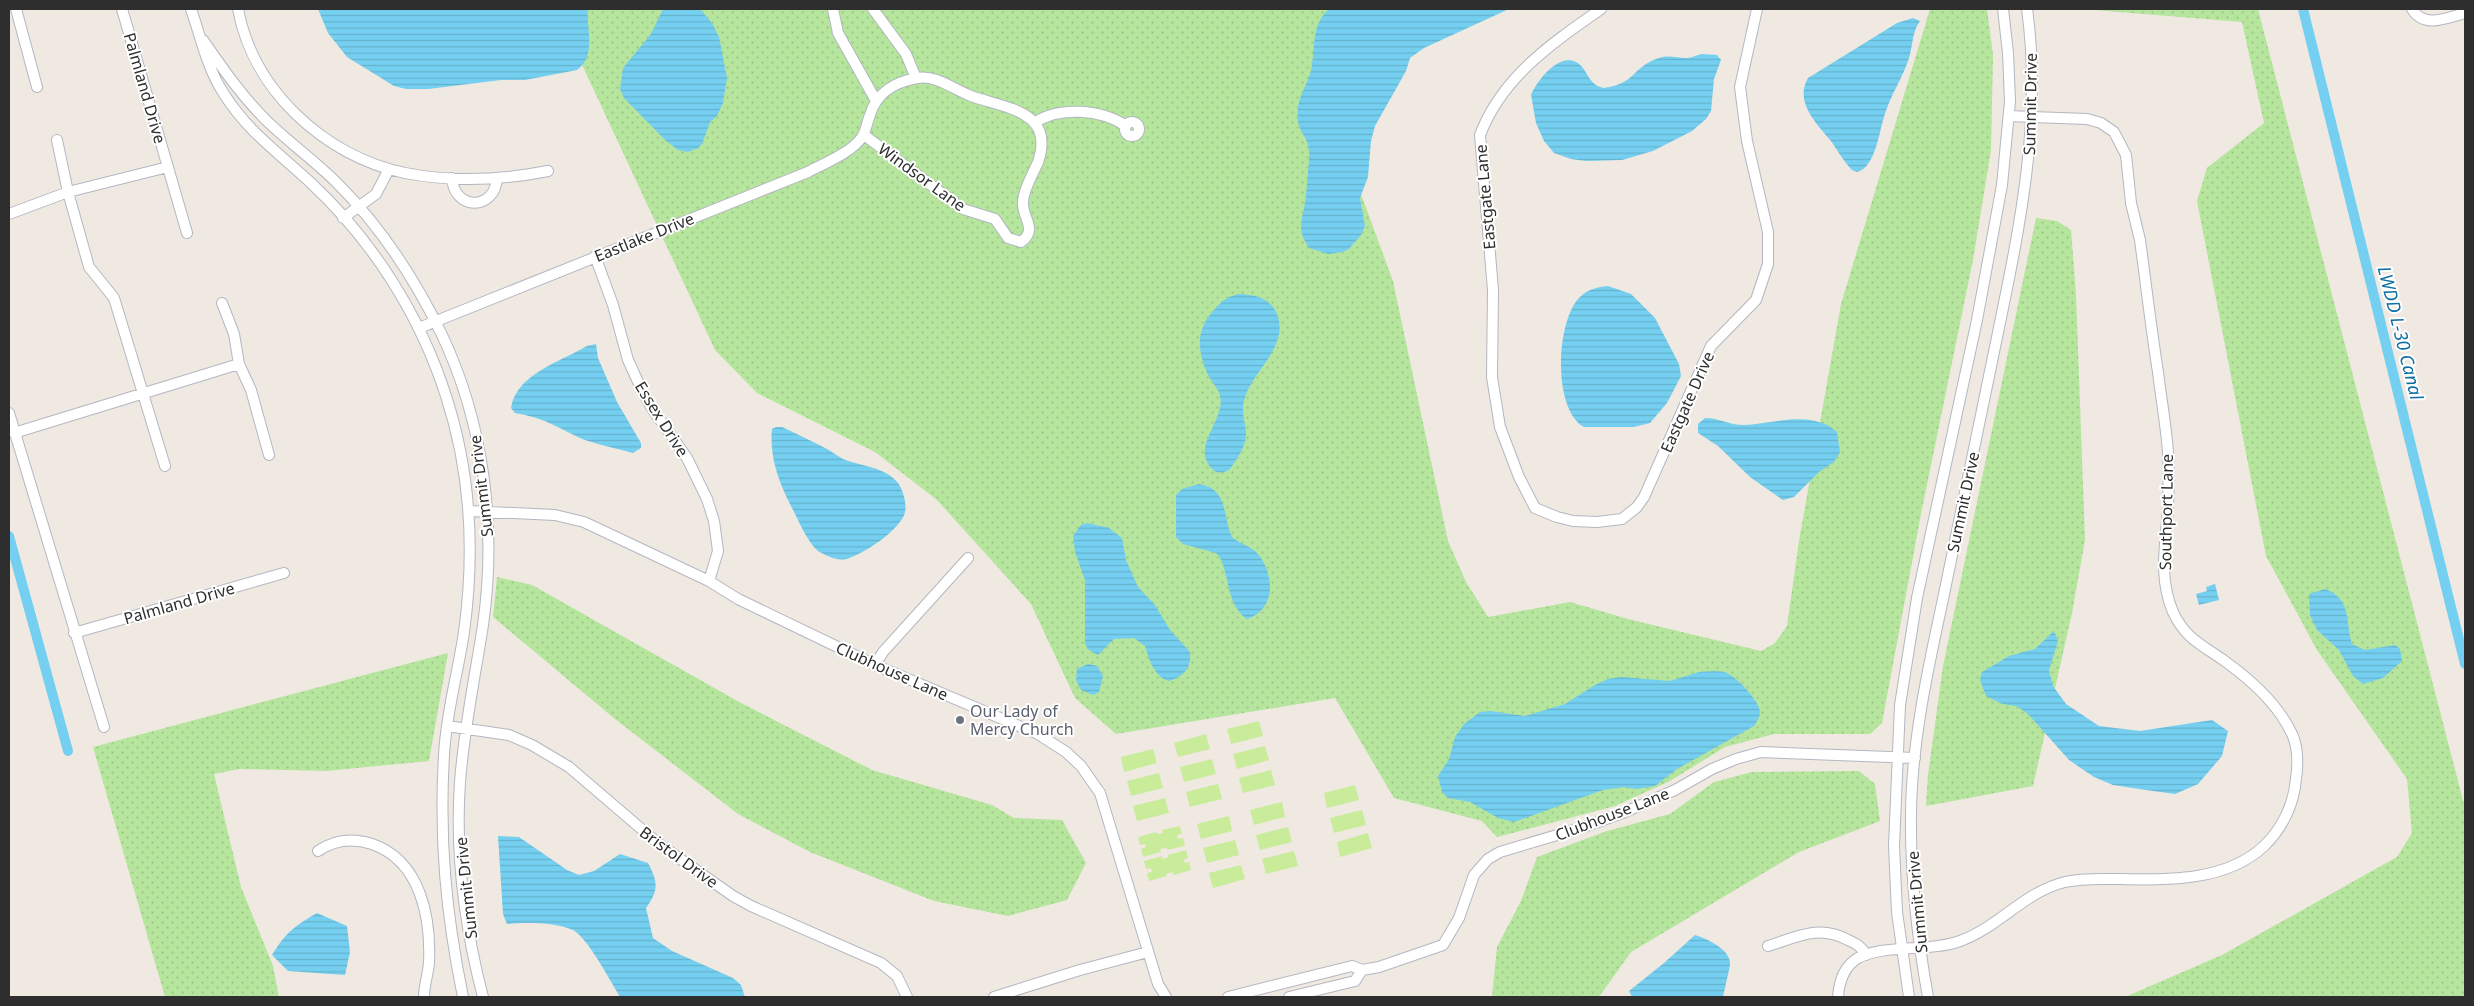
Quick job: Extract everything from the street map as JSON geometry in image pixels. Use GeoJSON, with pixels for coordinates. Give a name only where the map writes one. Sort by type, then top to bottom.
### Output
{"type":"FeatureCollection","features":[{"type":"Feature","properties":{"kind":"street"},"geometry":{"type":"LineString","coordinates":[[16,9],[37,87]]}},
{"type":"Feature","properties":{"kind":"street","name":"Palmland Drive"},"geometry":{"type":"LineString","coordinates":[[122,9],[187,232]]}},
{"type":"Feature","properties":{"kind":"street","name":"Summit Drive"},"geometry":{"type":"LineString","coordinates":[[191,9],[212,72],[236,112],[255,135],[311,184],[343,218],[368,247],[408,307],[443,388],[454,423],[463,460],[469,511],[468,592],[464,632],[447,726],[443,772],[443,861],[446,902],[463,997]]}},
{"type":"Feature","properties":{"kind":"street"},"geometry":{"type":"LineString","coordinates":[[238,9],[247,41],[256,62],[287,106],[316,131],[345,150],[389,169],[427,177],[496,178],[548,171]]}},
{"type":"Feature","properties":{"kind":"street"},"geometry":{"type":"LineString","coordinates":[[833,9],[838,33],[875,100],[890,89],[916,78],[929,78],[973,97],[1009,106],[1025,114],[1034,122],[1050,114],[1070,111],[1114,118],[1126,126]]}},
{"type":"Feature","properties":{"kind":"street"},"geometry":{"type":"LineString","coordinates":[[873,9],[906,54],[916,78]]}},
{"type":"Feature","properties":{"kind":"street","name":"Eastgate Lane"},"geometry":{"type":"LineString","coordinates":[[1492,377],[1493,290],[1480,135],[1487,117],[1502,92],[1534,58],[1601,9]]}},
{"type":"Feature","properties":{"kind":"street","name":"Eastgate Drive"},"geometry":{"type":"LineString","coordinates":[[1492,377],[1496,405],[1508,451],[1535,508],[1557,518],[1589,522],[1622,518],[1637,507],[1648,491],[1711,346],[1756,300],[1768,264],[1768,232],[1747,141],[1740,86],[1757,9]]}},
{"type":"Feature","properties":{"kind":"street","name":"Summit Drive"},"geometry":{"type":"LineString","coordinates":[[1909,997],[1901,950],[1894,846],[1900,704],[1909,642],[1992,246],[2002,185],[2009,116],[2008,53],[2003,9]]}},
{"type":"Feature","properties":{"kind":"street","name":"Summit Drive"},"geometry":{"type":"LineString","coordinates":[[1928,997],[1920,948],[1910,812],[1915,758],[1925,682],[2023,207],[2032,116],[2033,70],[2027,9]]}},
{"type":"Feature","properties":{"kind":"street"},"geometry":{"type":"LineString","coordinates":[[2412,9],[2424,20],[2438,20],[2465,13]]}},
{"type":"Feature","properties":{"kind":"street","name":"Summit Drive"},"geometry":{"type":"LineString","coordinates":[[200,35],[230,78],[260,114],[337,183],[400,261],[434,320],[460,382],[475,431],[483,470],[489,555],[486,599],[465,729],[459,800],[461,865],[468,929],[483,997]]}},
{"type":"Feature","properties":{"kind":"street","name":"Windsor Lane"},"geometry":{"type":"LineString","coordinates":[[875,100],[864,135],[963,209],[995,219],[1008,238],[1021,242],[1026,238],[1030,225],[1022,206],[1023,198],[1039,160],[1041,148],[1040,134],[1034,122]]}},
{"type":"Feature","properties":{"kind":"street","name":"Southport Lane"},"geometry":{"type":"LineString","coordinates":[[1866,955],[1945,945],[1976,935],[2034,894],[2064,882],[2090,878],[2162,878],[2226,870],[2254,855],[2270,839],[2287,814],[2296,784],[2297,755],[2294,740],[2283,720],[2251,682],[2232,666],[2192,640],[2178,621],[2168,599],[2163,568],[2168,487],[2167,439],[2140,240],[2133,214],[2124,148],[2114,132],[2094,120],[2009,116]]}},
{"type":"Feature","properties":{"kind":"street","name":"Eastlake Drive"},"geometry":{"type":"LineString","coordinates":[[418,328],[808,172],[848,149],[864,135]]}},
{"type":"Feature","properties":{"kind":"street"},"geometry":{"type":"LineString","coordinates":[[57,140],[68,192],[89,267],[114,298],[165,466]]}},
{"type":"Feature","properties":{"kind":"street"},"geometry":{"type":"LineString","coordinates":[[9,214],[68,192],[168,167]]}},
{"type":"Feature","properties":{"kind":"street"},"geometry":{"type":"LineString","coordinates":[[343,218],[376,194],[389,169]]}},
{"type":"Feature","properties":{"kind":"street"},"geometry":{"type":"LineString","coordinates":[[452,178],[452,185],[459,197],[471,203],[485,200],[490,196],[494,191],[496,178]]}},
{"type":"Feature","properties":{"kind":"street","name":"Essex Drive"},"geometry":{"type":"LineString","coordinates":[[595,256],[613,305],[628,360],[638,384],[651,408],[687,458],[707,499],[714,521],[718,551],[709,581]]}},
{"type":"Feature","properties":{"kind":"street"},"geometry":{"type":"LineString","coordinates":[[222,303],[234,334],[239,364],[251,390],[269,455]]}},
{"type":"Feature","properties":{"kind":"street"},"geometry":{"type":"LineString","coordinates":[[14,434],[239,364]]}},
{"type":"Feature","properties":{"kind":"street"},"geometry":{"type":"LineString","coordinates":[[9,413],[104,727]]}},
{"type":"Feature","properties":{"kind":"street","name":"Clubhouse Lane"},"geometry":{"type":"LineString","coordinates":[[469,511],[555,514],[570,517],[709,581],[738,598],[875,665],[1038,734],[1066,752],[1080,766],[1100,793],[1158,984],[1166,996]]}},
{"type":"Feature","properties":{"kind":"street"},"geometry":{"type":"LineString","coordinates":[[875,665],[883,652],[968,558]]}},
{"type":"Feature","properties":{"kind":"street","name":"Palmland Drive"},"geometry":{"type":"LineString","coordinates":[[74,632],[284,573]]}},
{"type":"Feature","properties":{"kind":"street","name":"Bristol Drive"},"geometry":{"type":"LineString","coordinates":[[447,726],[509,735],[555,758],[589,784],[624,816],[695,871],[750,906],[882,963],[896,976],[907,997]]}},
{"type":"Feature","properties":{"kind":"street","name":"Clubhouse Lane"},"geometry":{"type":"LineString","coordinates":[[1228,997],[1352,966],[1362,970],[1405,960],[1443,945],[1459,918],[1474,876],[1483,864],[1500,852],[1584,827],[1625,812],[1675,790],[1712,769],[1761,752],[1915,758]]}},
{"type":"Feature","properties":{"kind":"street"},"geometry":{"type":"LineString","coordinates":[[318,852],[329,844],[344,841],[368,843],[387,850],[410,872],[421,897],[429,931],[428,966],[424,997]]}},
{"type":"Feature","properties":{"kind":"street"},"geometry":{"type":"LineString","coordinates":[[1768,946],[1818,931],[1830,932],[1862,947],[1866,955],[1854,961],[1844,972],[1839,984],[1838,997]]}},
{"type":"Feature","properties":{"kind":"street"},"geometry":{"type":"LineString","coordinates":[[994,997],[1148,952]]}},
{"type":"Feature","properties":{"kind":"street","name":"Clubhouse Lane"},"geometry":{"type":"LineString","coordinates":[[1289,997],[1355,981],[1362,970]]}},
{"type":"Feature","properties":{"kind":"green space"},"geometry":{"type":"Polygon","coordinates":[[[564,9],[1406,9],[1351,167],[1393,281],[1448,541],[1466,582],[1488,617],[1570,602],[1628,619],[1761,651],[1775,643],[1787,626],[1799,541],[1841,304],[1930,9],[1987,9],[1993,55],[1991,150],[1973,260],[1921,514],[1882,723],[1870,734],[1774,734],[1725,747],[1670,781],[1615,806],[1497,837],[1482,821],[1394,798],[1335,698],[1116,734],[1075,698],[1031,604],[937,500],[875,452],[757,393],[715,350],[564,26],[564,9]]]}},
{"type":"Feature","properties":{"kind":"green space"},"geometry":{"type":"Polygon","coordinates":[[[2082,9],[2258,9],[2465,808],[2465,997],[2125,997],[2222,955],[2397,857],[2412,833],[2407,779],[2317,650],[2266,556],[2197,201],[2207,168],[2264,123],[2242,22],[2082,9]]]}},
{"type":"Feature","properties":{"kind":"green space"},"geometry":{"type":"Polygon","coordinates":[[[2036,218],[2057,221],[2071,230],[2076,295],[2085,540],[2072,613],[2033,786],[1926,806],[1928,775],[1943,666],[2036,218]]]}},
{"type":"Feature","properties":{"kind":"green space"},"geometry":{"type":"Polygon","coordinates":[[[497,577],[532,585],[741,703],[872,770],[992,805],[1014,818],[1062,820],[1086,863],[1067,900],[1008,916],[934,901],[810,852],[738,814],[615,719],[493,617],[497,577]]]}},
{"type":"Feature","properties":{"kind":"green space"},"geometry":{"type":"Polygon","coordinates":[[[448,653],[429,761],[326,771],[240,769],[214,774],[241,887],[273,966],[279,997],[165,997],[93,747],[448,653]]]}},
{"type":"Feature","properties":{"kind":"green space"},"geometry":{"type":"Polygon","coordinates":[[[1259,721],[1263,736],[1231,744],[1227,729],[1259,721]]]}},
{"type":"Feature","properties":{"kind":"green space"},"geometry":{"type":"Polygon","coordinates":[[[1206,734],[1210,749],[1178,757],[1174,743],[1206,734]]]}},
{"type":"Feature","properties":{"kind":"green space"},"geometry":{"type":"Polygon","coordinates":[[[1265,746],[1269,760],[1237,769],[1233,754],[1265,746]]]}},
{"type":"Feature","properties":{"kind":"green space"},"geometry":{"type":"Polygon","coordinates":[[[1153,749],[1157,763],[1124,772],[1121,757],[1153,749]]]}},
{"type":"Feature","properties":{"kind":"green space"},"geometry":{"type":"Polygon","coordinates":[[[1212,759],[1216,774],[1184,782],[1180,767],[1212,759]]]}},
{"type":"Feature","properties":{"kind":"green space"},"geometry":{"type":"Polygon","coordinates":[[[1271,770],[1275,785],[1243,793],[1239,778],[1271,770]]]}},
{"type":"Feature","properties":{"kind":"green space"},"geometry":{"type":"Polygon","coordinates":[[[1859,771],[1875,784],[1880,821],[1799,852],[1631,952],[1599,997],[1492,997],[1497,947],[1521,901],[1537,857],[1607,831],[1670,814],[1714,782],[1752,772],[1859,771]]]}},
{"type":"Feature","properties":{"kind":"green space"},"geometry":{"type":"Polygon","coordinates":[[[1159,773],[1163,788],[1131,796],[1127,781],[1159,773]]]}},
{"type":"Feature","properties":{"kind":"green space"},"geometry":{"type":"Polygon","coordinates":[[[1218,784],[1222,799],[1190,807],[1186,792],[1218,784]]]}},
{"type":"Feature","properties":{"kind":"green space"},"geometry":{"type":"Polygon","coordinates":[[[1355,785],[1359,800],[1327,808],[1324,793],[1355,785]]]}},
{"type":"Feature","properties":{"kind":"green space"},"geometry":{"type":"Polygon","coordinates":[[[1165,798],[1169,813],[1137,821],[1133,806],[1165,798]]]}},
{"type":"Feature","properties":{"kind":"green space"},"geometry":{"type":"Polygon","coordinates":[[[1282,802],[1285,817],[1254,825],[1250,810],[1282,802]]]}},
{"type":"Feature","properties":{"kind":"green space"},"geometry":{"type":"Polygon","coordinates":[[[1362,810],[1366,825],[1334,833],[1330,818],[1362,810]]]}},
{"type":"Feature","properties":{"kind":"green space"},"geometry":{"type":"Polygon","coordinates":[[[1229,816],[1232,831],[1201,839],[1197,824],[1229,816]]]}},
{"type":"Feature","properties":{"kind":"green space"},"geometry":{"type":"Polygon","coordinates":[[[1180,826],[1182,834],[1177,835],[1178,839],[1183,838],[1185,846],[1167,850],[1167,848],[1160,849],[1161,852],[1143,857],[1141,849],[1146,847],[1145,844],[1140,845],[1138,837],[1156,832],[1157,834],[1163,833],[1162,830],[1180,826]]]}},
{"type":"Feature","properties":{"kind":"green space"},"geometry":{"type":"Polygon","coordinates":[[[1288,827],[1292,842],[1260,850],[1256,835],[1288,827]]]}},
{"type":"Feature","properties":{"kind":"green space"},"geometry":{"type":"Polygon","coordinates":[[[1368,833],[1372,848],[1340,857],[1337,842],[1368,833]]]}},
{"type":"Feature","properties":{"kind":"green space"},"geometry":{"type":"Polygon","coordinates":[[[1235,840],[1239,855],[1207,863],[1203,848],[1235,840]]]}},
{"type":"Feature","properties":{"kind":"green space"},"geometry":{"type":"Polygon","coordinates":[[[1186,850],[1188,858],[1183,860],[1185,863],[1189,862],[1191,870],[1174,875],[1172,872],[1166,874],[1167,876],[1149,881],[1147,873],[1152,872],[1151,868],[1146,869],[1144,861],[1162,856],[1162,859],[1169,857],[1168,855],[1186,850]]]}},
{"type":"Feature","properties":{"kind":"green space"},"geometry":{"type":"Polygon","coordinates":[[[1294,851],[1298,866],[1266,874],[1262,859],[1294,851]]]}},
{"type":"Feature","properties":{"kind":"green space"},"geometry":{"type":"Polygon","coordinates":[[[1241,865],[1245,879],[1213,888],[1209,873],[1241,865]]]}},
{"type":"Feature","properties":{"kind":"water"},"geometry":{"type":"Polygon","coordinates":[[[318,9],[588,9],[589,50],[583,64],[577,70],[525,80],[501,80],[428,89],[406,89],[394,86],[347,57],[328,33],[318,9]]]}},
{"type":"Feature","properties":{"kind":"water"},"geometry":{"type":"Polygon","coordinates":[[[663,9],[700,9],[712,23],[719,37],[727,78],[723,103],[717,116],[710,122],[702,144],[688,152],[678,150],[665,140],[624,98],[620,89],[623,68],[651,34],[663,9]]]}},
{"type":"Feature","properties":{"kind":"water"},"geometry":{"type":"Polygon","coordinates":[[[1329,9],[1509,9],[1424,48],[1410,58],[1406,71],[1375,126],[1371,141],[1368,177],[1360,198],[1365,226],[1361,235],[1349,249],[1328,254],[1309,248],[1302,235],[1309,152],[1307,142],[1299,126],[1298,106],[1311,70],[1316,30],[1329,9]]]}},
{"type":"Feature","properties":{"kind":"water"},"geometry":{"type":"Polygon","coordinates":[[[1913,18],[1920,21],[1914,34],[1907,65],[1888,104],[1873,155],[1864,169],[1857,172],[1852,170],[1846,163],[1809,112],[1805,104],[1804,87],[1808,78],[1897,23],[1913,18]]]}},
{"type":"Feature","properties":{"kind":"water"},"geometry":{"type":"Polygon","coordinates":[[[1702,54],[1717,55],[1721,60],[1714,79],[1711,111],[1706,119],[1692,131],[1653,151],[1622,160],[1586,161],[1571,159],[1554,153],[1544,141],[1536,123],[1531,95],[1543,76],[1562,61],[1576,62],[1583,68],[1594,84],[1604,88],[1622,83],[1642,67],[1656,59],[1668,56],[1689,58],[1702,54]]]}},
{"type":"Feature","properties":{"kind":"water"},"geometry":{"type":"Polygon","coordinates":[[[1608,286],[1631,294],[1655,318],[1679,364],[1681,376],[1667,403],[1650,423],[1634,427],[1584,427],[1574,417],[1566,402],[1562,384],[1562,343],[1572,308],[1586,292],[1608,286]]]}},
{"type":"Feature","properties":{"kind":"water"},"geometry":{"type":"Polygon","coordinates":[[[1239,294],[1256,296],[1266,300],[1274,308],[1280,326],[1274,349],[1248,390],[1244,401],[1243,412],[1246,437],[1243,447],[1229,470],[1218,472],[1212,469],[1206,460],[1205,451],[1206,442],[1218,414],[1220,396],[1201,356],[1200,340],[1201,332],[1208,317],[1219,304],[1231,296],[1239,294]]]}},
{"type":"Feature","properties":{"kind":"water"},"geometry":{"type":"Polygon","coordinates":[[[596,344],[598,358],[617,402],[641,443],[641,448],[633,453],[580,438],[542,420],[515,413],[511,408],[521,386],[531,377],[553,363],[587,346],[596,344]]]}},
{"type":"Feature","properties":{"kind":"water"},"geometry":{"type":"Polygon","coordinates":[[[1705,418],[1743,425],[1792,419],[1816,421],[1827,425],[1837,432],[1840,452],[1834,462],[1819,472],[1794,497],[1783,500],[1750,477],[1718,446],[1698,433],[1698,424],[1705,418]]]}},
{"type":"Feature","properties":{"kind":"water"},"geometry":{"type":"Polygon","coordinates":[[[782,427],[799,435],[843,459],[887,473],[898,483],[904,497],[905,512],[902,519],[889,533],[871,547],[847,559],[832,558],[818,551],[803,530],[779,479],[771,439],[772,429],[782,427]]]}},
{"type":"Feature","properties":{"kind":"water"},"geometry":{"type":"Polygon","coordinates":[[[1199,484],[1209,487],[1220,497],[1232,537],[1255,551],[1264,562],[1268,572],[1270,591],[1268,600],[1263,608],[1247,619],[1235,606],[1219,556],[1216,553],[1183,544],[1176,537],[1176,495],[1182,489],[1199,484]]]}},
{"type":"Feature","properties":{"kind":"water"},"geometry":{"type":"Polygon","coordinates":[[[1087,523],[1109,528],[1122,538],[1126,560],[1138,587],[1155,605],[1170,630],[1190,652],[1190,663],[1186,671],[1178,677],[1169,681],[1159,676],[1153,667],[1145,646],[1134,638],[1114,639],[1098,655],[1089,650],[1085,644],[1085,580],[1075,552],[1073,536],[1081,525],[1087,523]]]}},
{"type":"Feature","properties":{"kind":"water"},"geometry":{"type":"Polygon","coordinates":[[[2215,584],[2219,600],[2199,605],[2196,594],[2207,591],[2206,587],[2215,584]]]}},
{"type":"Feature","properties":{"kind":"water"},"geometry":{"type":"Polygon","coordinates":[[[2325,589],[2334,593],[2344,604],[2352,644],[2365,650],[2395,645],[2400,649],[2402,661],[2383,678],[2363,684],[2353,676],[2339,650],[2317,630],[2310,615],[2309,594],[2325,589]]]}},
{"type":"Feature","properties":{"kind":"water"},"geometry":{"type":"Polygon","coordinates":[[[2054,631],[2058,641],[2049,670],[2053,686],[2066,704],[2099,726],[2140,731],[2212,720],[2228,731],[2222,756],[2198,784],[2175,794],[2113,785],[2094,777],[2069,760],[2027,713],[2016,706],[2002,704],[1986,696],[1980,680],[1982,672],[2009,656],[2035,649],[2054,631]]]}},
{"type":"Feature","properties":{"kind":"water"},"geometry":{"type":"Polygon","coordinates":[[[1088,664],[1097,666],[1103,676],[1099,692],[1093,695],[1081,690],[1076,680],[1077,669],[1088,664]]]}},
{"type":"Feature","properties":{"kind":"water"},"geometry":{"type":"Polygon","coordinates":[[[1699,672],[1727,673],[1742,684],[1759,707],[1759,717],[1754,726],[1677,769],[1655,786],[1636,789],[1624,787],[1603,790],[1514,822],[1498,818],[1470,802],[1448,798],[1442,792],[1438,776],[1449,759],[1455,737],[1464,724],[1480,712],[1490,711],[1525,716],[1565,704],[1608,679],[1621,677],[1670,681],[1699,672]]]}},
{"type":"Feature","properties":{"kind":"water"},"geometry":{"type":"Polygon","coordinates":[[[498,836],[519,837],[567,870],[579,875],[594,871],[620,854],[648,863],[656,886],[646,908],[653,938],[672,951],[733,978],[741,985],[745,997],[620,997],[592,950],[579,934],[573,930],[549,924],[507,924],[503,914],[498,836]]]}},
{"type":"Feature","properties":{"kind":"water"},"geometry":{"type":"Polygon","coordinates":[[[317,913],[347,926],[350,952],[345,975],[288,971],[272,955],[292,930],[317,913]]]}},
{"type":"Feature","properties":{"kind":"water"},"geometry":{"type":"Polygon","coordinates":[[[1695,935],[1723,950],[1730,960],[1723,997],[1632,997],[1629,991],[1695,935]]]}},
{"type":"Feature","properties":{"kind":"waterway","name":"LWDD L-30 Canal"},"geometry":{"type":"LineString","coordinates":[[2303,9],[2465,664]]}},
{"type":"Feature","properties":{"kind":"waterway"},"geometry":{"type":"LineString","coordinates":[[9,536],[68,751]]}},
{"type":"Feature","properties":{"kind":"place","name":"Our Lady of Mercy Church"},"geometry":{"type":"Point","coordinates":[960,720]}}]}
